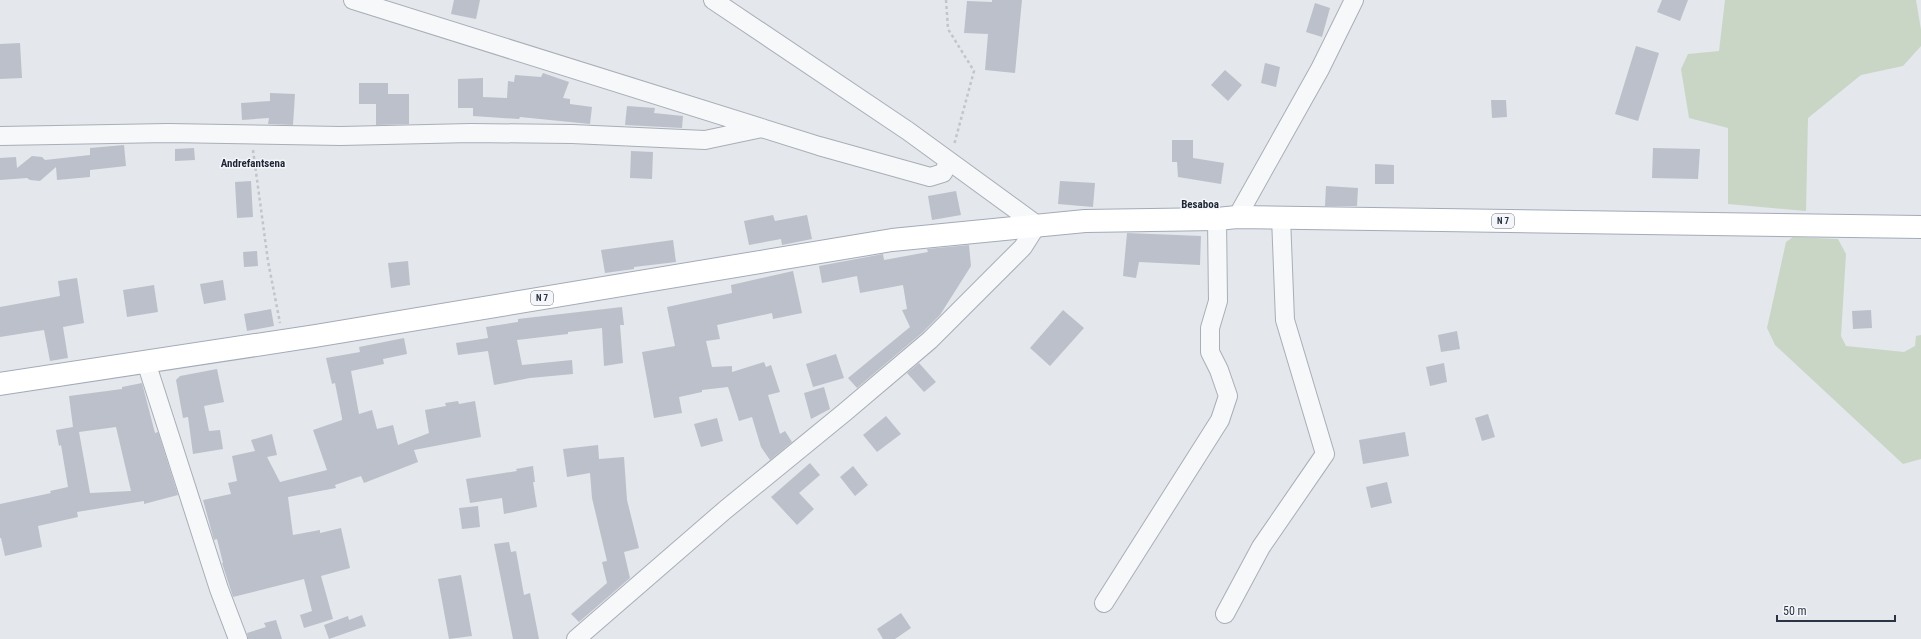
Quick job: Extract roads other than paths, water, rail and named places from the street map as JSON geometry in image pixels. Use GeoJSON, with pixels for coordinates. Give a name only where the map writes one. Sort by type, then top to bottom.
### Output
{"type":"FeatureCollection","features":[{"type":"Feature","properties":{"kind":"main road","name":"N 7"},"geometry":{"type":"LineString","coordinates":[[0,384],[284,341],[892,240],[1037,225],[1086,221],[1281,217],[1921,227]]}},
{"type":"Feature","properties":{"kind":"street"},"geometry":{"type":"LineString","coordinates":[[353,0],[762,128],[930,177],[943,173],[949,161]]}},
{"type":"Feature","properties":{"kind":"street"},"geometry":{"type":"LineString","coordinates":[[576,639],[725,510],[930,340],[1023,247],[1037,225],[908,131],[713,0]]}},
{"type":"Feature","properties":{"kind":"street"},"geometry":{"type":"LineString","coordinates":[[1104,603],[1220,420],[1228,396],[1219,370],[1210,352],[1210,328],[1218,301],[1227,218],[1320,69],[1354,0]]}},
{"type":"Feature","properties":{"kind":"street"},"geometry":{"type":"LineString","coordinates":[[0,136],[168,133],[251,136],[471,133],[572,134],[705,140],[762,128]]}},
{"type":"Feature","properties":{"kind":"street"},"geometry":{"type":"LineString","coordinates":[[1225,614],[1261,547],[1325,454],[1285,320],[1281,217]]}},
{"type":"Feature","properties":{"kind":"street"},"geometry":{"type":"LineString","coordinates":[[146,362],[218,589],[238,639]]}},
{"type":"Feature","properties":{"kind":"district","name":"Andrefantsena"},"geometry":{"type":"Point","coordinates":[253,163]}},
{"type":"Feature","properties":{"kind":"district","name":"Besaboa"},"geometry":{"type":"Point","coordinates":[1200,204]}}]}
